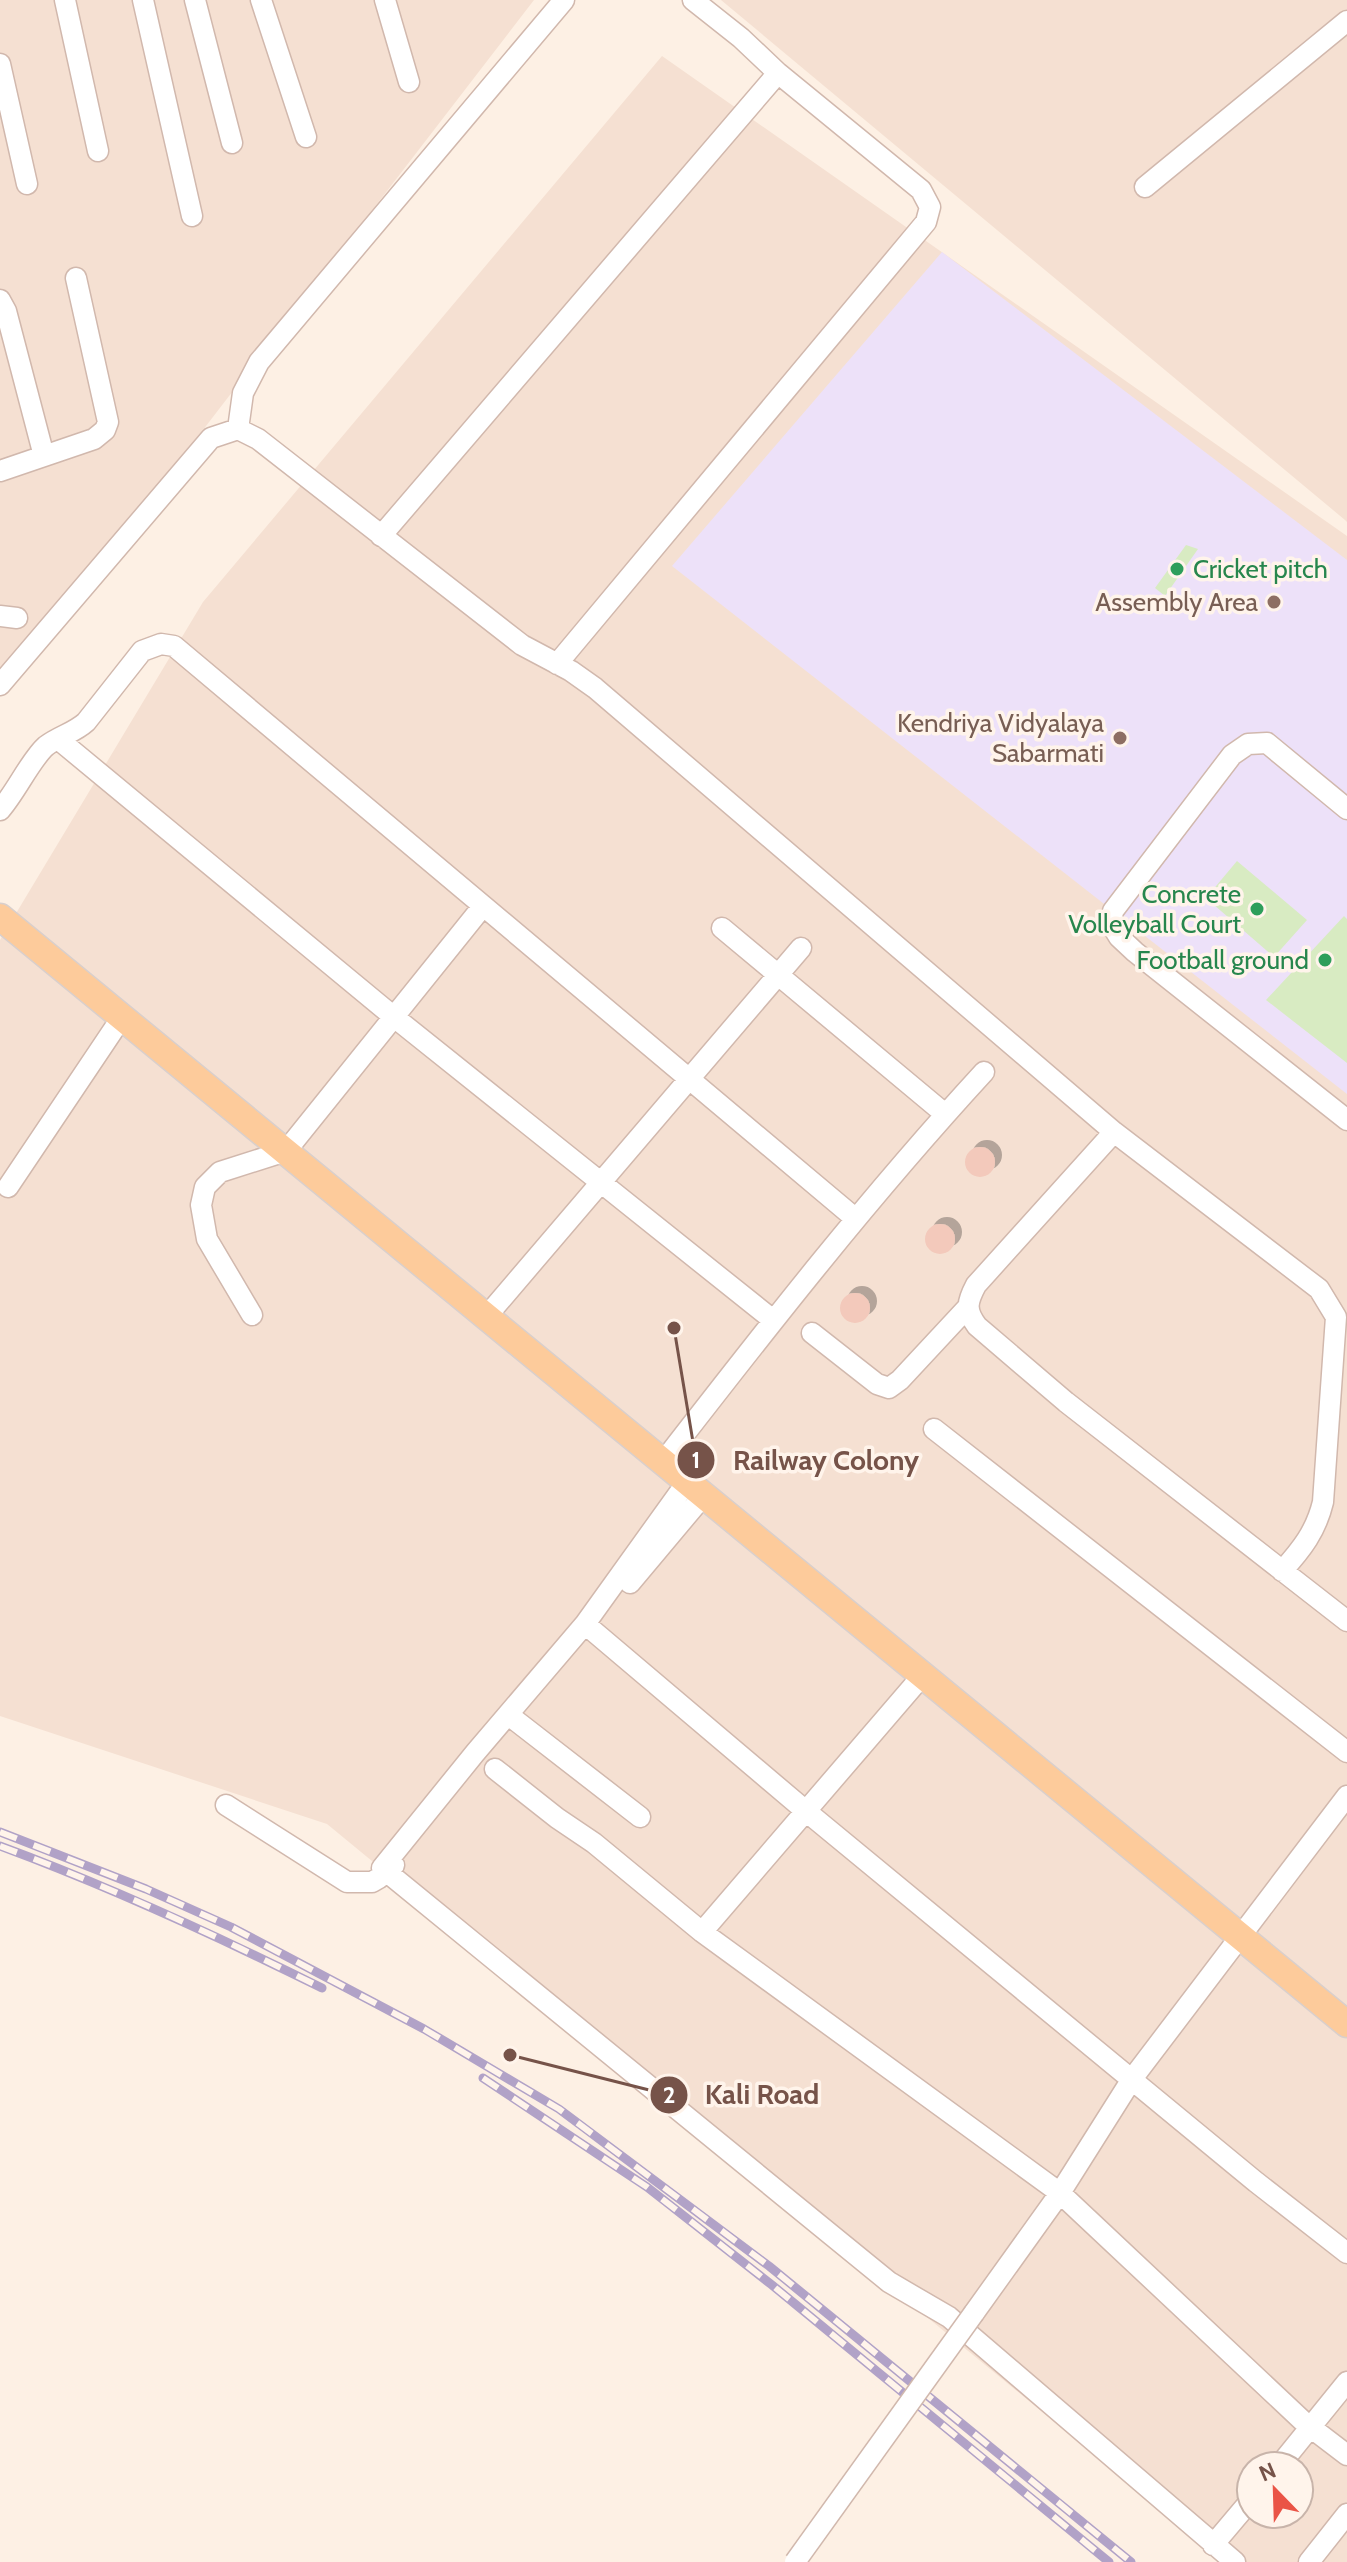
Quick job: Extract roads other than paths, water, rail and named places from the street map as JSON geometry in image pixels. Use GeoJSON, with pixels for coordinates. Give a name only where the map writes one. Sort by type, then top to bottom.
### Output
{"type":"FeatureCollection","features":[{"type":"Feature","properties":{"kind":"main road"},"geometry":{"type":"LineString","coordinates":[[0,917],[1347,2024]]}},
{"type":"Feature","properties":{"kind":"street"},"geometry":{"type":"LineString","coordinates":[[65,0],[98,151]]}},
{"type":"Feature","properties":{"kind":"street"},"geometry":{"type":"LineString","coordinates":[[143,0],[192,216]]}},
{"type":"Feature","properties":{"kind":"street"},"geometry":{"type":"LineString","coordinates":[[195,0],[232,143]]}},
{"type":"Feature","properties":{"kind":"street"},"geometry":{"type":"LineString","coordinates":[[261,0],[306,137]]}},
{"type":"Feature","properties":{"kind":"street"},"geometry":{"type":"LineString","coordinates":[[385,0],[409,82]]}},
{"type":"Feature","properties":{"kind":"street"},"geometry":{"type":"LineString","coordinates":[[238,429],[243,393],[259,362],[564,0]]}},
{"type":"Feature","properties":{"kind":"street"},"geometry":{"type":"LineString","coordinates":[[557,664],[926,222],[930,207],[921,190],[693,0]]}},
{"type":"Feature","properties":{"kind":"street"},"geometry":{"type":"LineString","coordinates":[[1145,187],[1347,21]]}},
{"type":"Feature","properties":{"kind":"street"},"geometry":{"type":"LineString","coordinates":[[0,64],[27,184]]}},
{"type":"Feature","properties":{"kind":"street"},"geometry":{"type":"LineString","coordinates":[[381,536],[778,73]]}},
{"type":"Feature","properties":{"kind":"street"},"geometry":{"type":"LineString","coordinates":[[0,471],[94,439],[105,430],[108,422],[76,278]]}},
{"type":"Feature","properties":{"kind":"street"},"geometry":{"type":"LineString","coordinates":[[0,300],[6,311],[44,456]]}},
{"type":"Feature","properties":{"kind":"street"},"geometry":{"type":"LineString","coordinates":[[0,685],[211,438],[238,429],[258,439],[522,645],[595,688],[1114,1132],[1319,1289],[1336,1317],[1323,1502],[1318,1524],[1305,1545],[1282,1571]]}},
{"type":"Feature","properties":{"kind":"street"},"geometry":{"type":"LineString","coordinates":[[0,810],[44,748],[86,722],[142,651],[161,644],[174,646],[856,1219]]}},
{"type":"Feature","properties":{"kind":"street"},"geometry":{"type":"LineString","coordinates":[[58,739],[394,1017],[773,1320]]}},
{"type":"Feature","properties":{"kind":"street"},"geometry":{"type":"LineString","coordinates":[[1347,809],[1267,743],[1248,744],[1232,755],[1113,911],[1111,924],[1135,952],[1347,1120]]}},
{"type":"Feature","properties":{"kind":"street"},"geometry":{"type":"LineString","coordinates":[[252,1315],[207,1239],[202,1195],[211,1179],[220,1172],[286,1151],[483,906]]}},
{"type":"Feature","properties":{"kind":"street"},"geometry":{"type":"LineString","coordinates":[[722,928],[945,1114]]}},
{"type":"Feature","properties":{"kind":"street"},"geometry":{"type":"LineString","coordinates":[[486,1317],[801,948]]}},
{"type":"Feature","properties":{"kind":"street"},"geometry":{"type":"LineString","coordinates":[[8,1187],[122,1017]]}},
{"type":"Feature","properties":{"kind":"street"},"geometry":{"type":"LineString","coordinates":[[663,1462],[856,1219],[984,1072]]}},
{"type":"Feature","properties":{"kind":"street"},"geometry":{"type":"LineString","coordinates":[[812,1333],[877,1384],[889,1388],[967,1308],[976,1285],[1114,1132]]}},
{"type":"Feature","properties":{"kind":"street"},"geometry":{"type":"LineString","coordinates":[[967,1308],[977,1326],[1066,1402],[1347,1621]]}},
{"type":"Feature","properties":{"kind":"street"},"geometry":{"type":"LineString","coordinates":[[934,1429],[1347,1752]]}},
{"type":"Feature","properties":{"kind":"street"},"geometry":{"type":"LineString","coordinates":[[226,1805],[347,1882],[372,1882],[388,1870],[515,1720],[695,1489]]}},
{"type":"Feature","properties":{"kind":"street"},"geometry":{"type":"LineString","coordinates":[[588,1626],[475,1754],[382,1868],[643,2069]]}},
{"type":"Feature","properties":{"kind":"street"},"geometry":{"type":"LineString","coordinates":[[588,1626],[807,1812],[1256,2182],[1347,2253]]}},
{"type":"Feature","properties":{"kind":"street"},"geometry":{"type":"LineString","coordinates":[[702,1932],[922,1676]]}},
{"type":"Feature","properties":{"kind":"street"},"geometry":{"type":"LineString","coordinates":[[515,1720],[640,1817]]}},
{"type":"Feature","properties":{"kind":"street"},"geometry":{"type":"LineString","coordinates":[[495,1769],[594,1843],[702,1932],[1060,2193],[1311,2427],[1347,2455]]}},
{"type":"Feature","properties":{"kind":"street"},"geometry":{"type":"LineString","coordinates":[[795,2562],[1060,2193],[1132,2079],[1243,1937],[1347,1796]]}},
{"type":"Feature","properties":{"kind":"street"},"geometry":{"type":"LineString","coordinates":[[388,1870],[889,2282],[949,2317],[1235,2562]]}},
{"type":"Feature","properties":{"kind":"street"},"geometry":{"type":"LineString","coordinates":[[1292,2450],[1347,2382]]}},
{"type":"Feature","properties":{"kind":"street"},"geometry":{"type":"LineString","coordinates":[[1309,2562],[1347,2514]]}},
{"type":"Feature","properties":{"kind":"street"},"geometry":{"type":"LineString","coordinates":[[1213,2545],[1235,2519]]}},
{"type":"Feature","properties":{"kind":"railway"},"geometry":{"type":"LineString","coordinates":[[0,1832],[146,1889],[231,1927],[424,2029],[559,2109],[769,2266],[1131,2562]]}},
{"type":"Feature","properties":{"kind":"railway"},"geometry":{"type":"LineString","coordinates":[[0,1846],[163,1913],[322,1988]]}},
{"type":"Feature","properties":{"kind":"railway"},"geometry":{"type":"LineString","coordinates":[[483,2078],[647,2187],[772,2285],[1109,2562]]}},
{"type":"Feature","properties":{"kind":"place","name":"Cricket pitch"},"geometry":{"type":"Point","coordinates":[1177,569]}},
{"type":"Feature","properties":{"kind":"place","name":"Assembly Area"},"geometry":{"type":"Point","coordinates":[1274,602]}},
{"type":"Feature","properties":{"kind":"place","name":"Kendriya Vidyalaya Sabarmati"},"geometry":{"type":"Point","coordinates":[1120,738]}},
{"type":"Feature","properties":{"kind":"place","name":"Concrete Volleyball Court"},"geometry":{"type":"Point","coordinates":[1257,909]}},
{"type":"Feature","properties":{"kind":"place","name":"Football ground"},"geometry":{"type":"Point","coordinates":[1325,960]}},
{"type":"Feature","properties":{"kind":"place","name":"Railway Colony"},"geometry":{"type":"Point","coordinates":[674,1328]}},
{"type":"Feature","properties":{"kind":"place","name":"Kali Road"},"geometry":{"type":"Point","coordinates":[510,2055]}}]}
